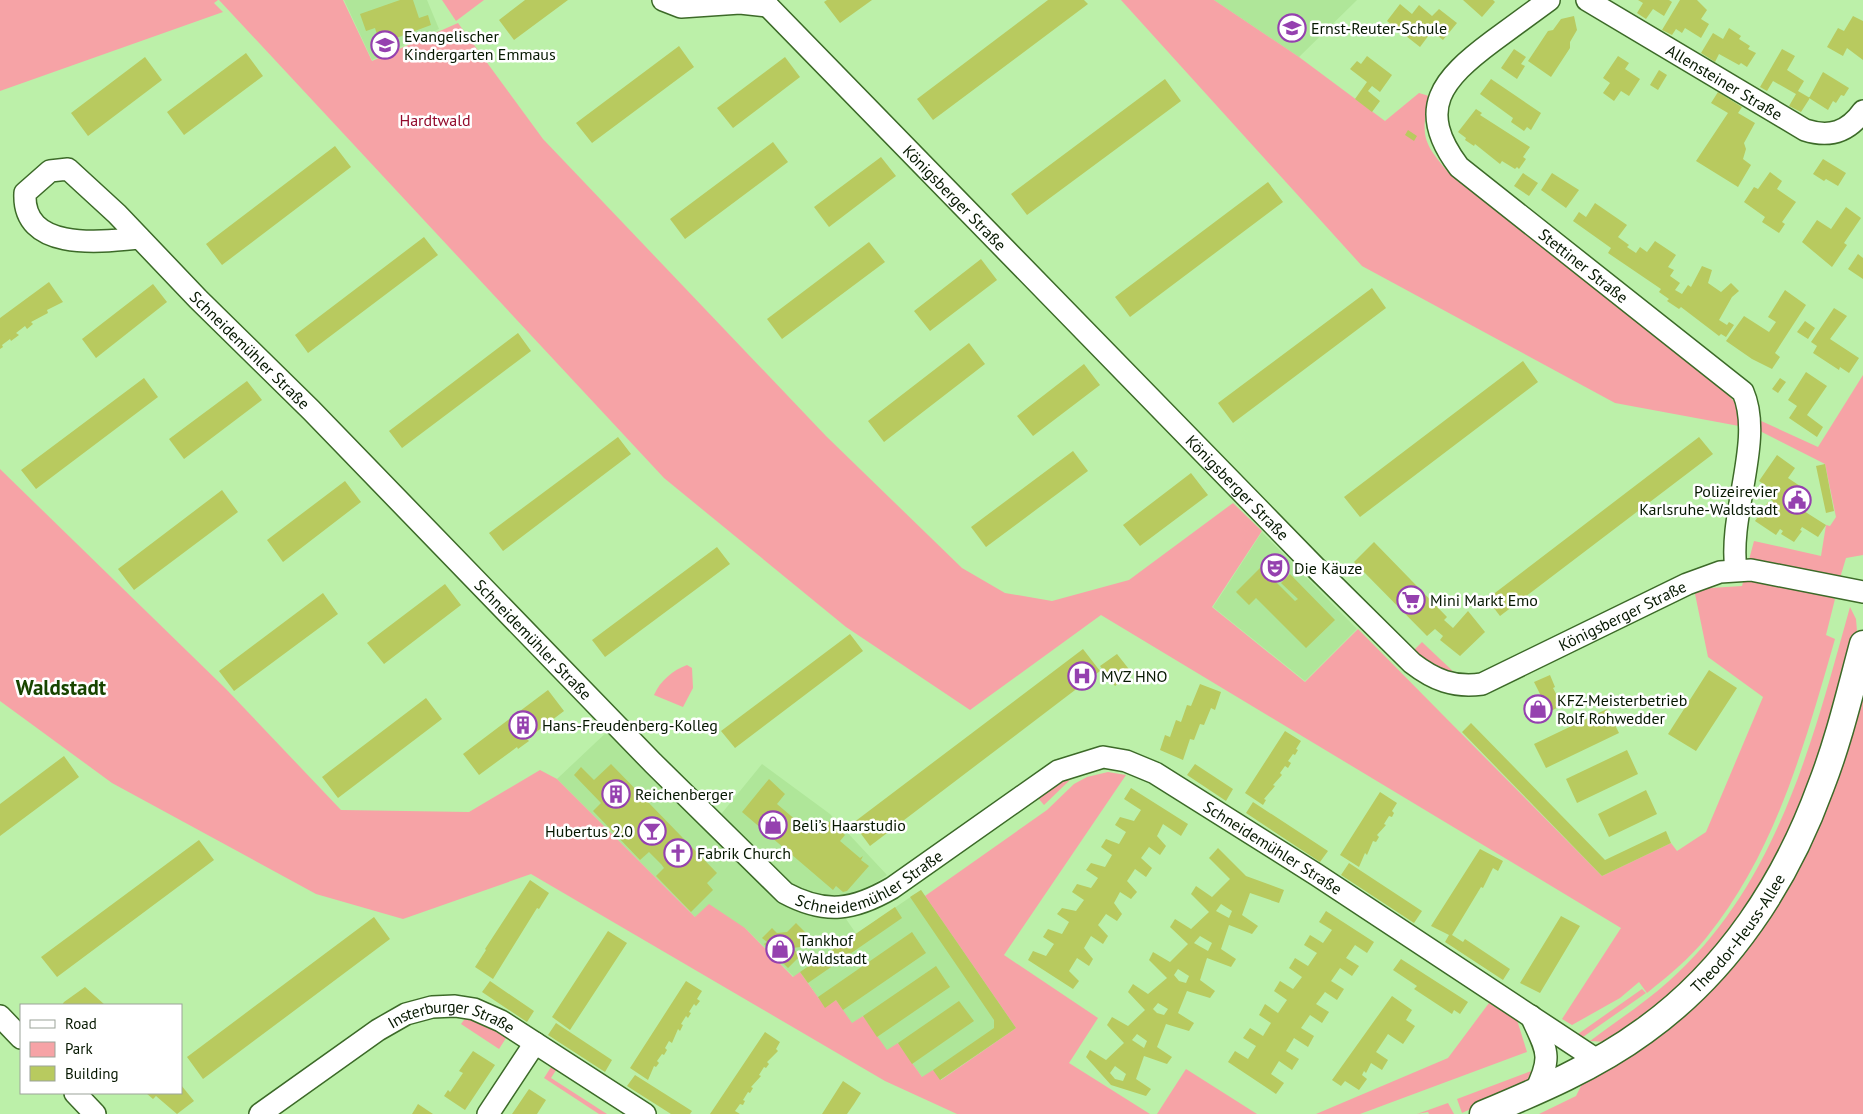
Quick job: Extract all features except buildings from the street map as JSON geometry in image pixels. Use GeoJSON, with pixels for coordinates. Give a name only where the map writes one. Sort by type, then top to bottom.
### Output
{"type":"FeatureCollection","features":[{"type":"Feature","properties":{"kind":"main road","name":"Theodor-Heuss-Allee"},"geometry":{"type":"LineString","coordinates":[[1482,1114],[1535,1092],[1597,1060],[1650,1027],[1693,990],[1732,948],[1761,907],[1801,835],[1822,786],[1863,644]]}},
{"type":"Feature","properties":{"kind":"street","name":"Königsberger Straße"},"geometry":{"type":"LineString","coordinates":[[663,0],[681,7],[765,3],[1315,567],[1412,663],[1429,676],[1457,685],[1482,684],[1687,584],[1720,572],[1751,570],[1863,592]]}},
{"type":"Feature","properties":{"kind":"street","name":"Stettiner Straße"},"geometry":{"type":"LineString","coordinates":[[1548,0],[1466,62],[1452,75],[1440,99],[1436,117],[1440,136],[1459,167],[1742,392],[1748,405],[1750,417],[1748,444],[1734,535],[1736,570]]}},
{"type":"Feature","properties":{"kind":"street","name":"Allensteiner Straße"},"geometry":{"type":"LineString","coordinates":[[1587,0],[1805,130],[1816,134],[1840,132],[1850,126],[1863,111]]}},
{"type":"Feature","properties":{"kind":"street","name":"Schneidemühler Straße"},"geometry":{"type":"LineString","coordinates":[[140,238],[70,240],[48,235],[32,224],[24,207],[25,193],[50,171],[68,169],[140,238],[198,299],[311,410],[659,770],[785,893],[810,904],[824,907],[849,906],[870,900],[892,888],[1058,771],[1103,757],[1141,766],[1155,773],[1317,875],[1597,1060]]}},
{"type":"Feature","properties":{"kind":"street","name":"Insterburger Straße"},"geometry":{"type":"LineString","coordinates":[[260,1114],[378,1030],[406,1014],[432,1007],[455,1006],[474,1009],[501,1021],[645,1114]]}},
{"type":"Feature","properties":{"kind":"street"},"geometry":{"type":"LineString","coordinates":[[0,1016],[20,1037]]}},
{"type":"Feature","properties":{"kind":"street"},"geometry":{"type":"LineString","coordinates":[[1531,1016],[1547,1056],[1545,1071],[1535,1092]]}},
{"type":"Feature","properties":{"kind":"street"},"geometry":{"type":"LineString","coordinates":[[488,1114],[535,1043]]}},
{"type":"Feature","properties":{"kind":"street"},"geometry":{"type":"LineString","coordinates":[[76,1094],[95,1114]]}},
{"type":"Feature","properties":{"kind":"shaded area","name":"Evangelischer Kindergarten Emmaus"},"geometry":{"type":"Polygon","coordinates":[[[344,0],[427,0],[439,29],[372,60],[344,0]]]}},
{"type":"Feature","properties":{"kind":"shaded area","name":"Ernst-Reuter-Schule"},"geometry":{"type":"Polygon","coordinates":[[[1214,0],[1357,0],[1299,57],[1214,0]]]}},
{"type":"Feature","properties":{"kind":"shaded area"},"geometry":{"type":"Polygon","coordinates":[[[1262,532],[1357,629],[1305,681],[1213,607],[1262,532]]]}},
{"type":"Feature","properties":{"kind":"shaded area"},"geometry":{"type":"Polygon","coordinates":[[[610,729],[709,829],[762,764],[830,814],[887,875],[862,892],[846,919],[855,932],[823,956],[921,890],[1016,1028],[940,1080],[922,1077],[898,1043],[887,1051],[863,1016],[852,1024],[836,1000],[825,1008],[801,972],[794,977],[745,928],[695,917],[557,779],[610,729]]]}},
{"type":"Feature","properties":{"kind":"green space"},"geometry":{"type":"Polygon","coordinates":[[[0,0],[218,0],[214,3],[223,12],[0,91],[0,0]]]}},
{"type":"Feature","properties":{"kind":"green space","name":"Hardtwald"},"geometry":{"type":"Polygon","coordinates":[[[219,0],[343,0],[372,61],[458,23],[543,139],[826,436],[962,568],[1005,593],[1052,601],[1129,580],[1233,503],[1262,531],[1212,607],[1305,682],[1358,629],[1602,876],[1671,843],[1677,851],[1706,832],[1763,697],[1708,657],[1694,589],[1742,586],[1754,541],[1821,556],[1826,525],[1830,526],[1836,517],[1825,464],[1758,430],[1759,420],[1818,447],[1863,375],[1863,555],[1846,558],[1840,578],[1817,591],[1835,599],[1826,635],[1835,639],[1799,757],[1770,833],[1751,870],[1730,905],[1706,938],[1670,974],[1647,993],[1639,982],[1620,998],[1572,1025],[1562,1019],[1621,928],[1101,615],[970,710],[846,627],[664,478],[219,0]]]}},
{"type":"Feature","properties":{"kind":"green space"},"geometry":{"type":"Polygon","coordinates":[[[442,0],[484,0],[456,21],[442,0]]]}},
{"type":"Feature","properties":{"kind":"green space"},"geometry":{"type":"Polygon","coordinates":[[[1121,0],[1214,0],[1299,57],[1385,121],[1419,93],[1429,96],[1425,121],[1426,138],[1433,154],[1449,173],[1720,386],[1739,407],[1739,426],[1615,403],[1362,266],[1121,0]]]}},
{"type":"Feature","properties":{"kind":"green space"},"geometry":{"type":"Polygon","coordinates":[[[0,469],[226,689],[341,810],[469,812],[540,770],[557,779],[695,917],[709,904],[745,928],[793,977],[800,972],[825,1007],[836,1000],[852,1023],[863,1016],[887,1050],[898,1043],[922,1077],[933,1070],[941,1080],[1016,1028],[925,896],[1047,810],[1074,784],[1087,777],[1108,772],[1126,775],[1004,955],[1098,1018],[1069,1063],[1150,1114],[957,1114],[885,1081],[531,874],[403,919],[316,894],[112,783],[0,701],[0,469]]]}},
{"type":"Feature","properties":{"kind":"green space"},"geometry":{"type":"Polygon","coordinates":[[[1850,607],[1856,619],[1857,631],[1824,756],[1767,882],[1686,986],[1607,1042],[1590,1041],[1669,981],[1706,943],[1738,901],[1764,856],[1786,808],[1821,708],[1850,607]]]}},
{"type":"Feature","properties":{"kind":"green space"},"geometry":{"type":"Polygon","coordinates":[[[1422,642],[1458,676],[1450,675],[1411,653],[1422,642]]]}},
{"type":"Feature","properties":{"kind":"green space"},"geometry":{"type":"Polygon","coordinates":[[[687,665],[692,668],[693,688],[683,707],[654,695],[668,677],[687,665]]]}},
{"type":"Feature","properties":{"kind":"green space"},"geometry":{"type":"Polygon","coordinates":[[[1863,687],[1863,1114],[1539,1114],[1576,1096],[1582,1084],[1673,1025],[1729,969],[1761,932],[1808,850],[1838,774],[1863,687]]]}},
{"type":"Feature","properties":{"kind":"green space"},"geometry":{"type":"Polygon","coordinates":[[[1069,774],[1072,778],[1044,805],[1033,792],[1069,774]]]}},
{"type":"Feature","properties":{"kind":"green space"},"geometry":{"type":"Polygon","coordinates":[[[1642,989],[1646,993],[1583,1037],[1578,1034],[1642,989]]]}},
{"type":"Feature","properties":{"kind":"green space"},"geometry":{"type":"Polygon","coordinates":[[[1489,1003],[1517,1020],[1527,1052],[1360,1114],[1316,1114],[1448,1058],[1489,1003]]]}},
{"type":"Feature","properties":{"kind":"green space"},"geometry":{"type":"Polygon","coordinates":[[[467,1016],[508,1035],[499,1049],[461,1024],[467,1016]]]}},
{"type":"Feature","properties":{"kind":"green space"},"geometry":{"type":"Polygon","coordinates":[[[553,1064],[558,1067],[551,1078],[607,1114],[599,1114],[544,1078],[553,1064]]]}},
{"type":"Feature","properties":{"kind":"green space"},"geometry":{"type":"Polygon","coordinates":[[[1539,1068],[1534,1076],[1516,1090],[1462,1113],[1457,1099],[1539,1068]]]}},
{"type":"Feature","properties":{"kind":"green space"},"geometry":{"type":"Polygon","coordinates":[[[1186,1069],[1257,1114],[1157,1114],[1186,1069]]]}},
{"type":"Feature","properties":{"kind":"green space"},"geometry":{"type":"Polygon","coordinates":[[[1448,1103],[1454,1114],[1429,1114],[1428,1112],[1417,1114],[1448,1103]]]}},
{"type":"Feature","properties":{"kind":"place","name":"Ernst-Reuter-Schule"},"geometry":{"type":"Point","coordinates":[1292,28]}},
{"type":"Feature","properties":{"kind":"place","name":"Evangelischer Kindergarten Emmaus"},"geometry":{"type":"Point","coordinates":[385,45]}},
{"type":"Feature","properties":{"kind":"place","name":"Polizeirevier Karlsruhe-Waldstadt"},"geometry":{"type":"Point","coordinates":[1797,500]}},
{"type":"Feature","properties":{"kind":"place","name":"Die Käuze"},"geometry":{"type":"Point","coordinates":[1275,568]}},
{"type":"Feature","properties":{"kind":"place","name":"Mini Markt Emo"},"geometry":{"type":"Point","coordinates":[1411,600]}},
{"type":"Feature","properties":{"kind":"place","name":"MVZ HNO"},"geometry":{"type":"Point","coordinates":[1082,676]}},
{"type":"Feature","properties":{"kind":"place","name":"KFZ-Meisterbetrieb Rolf Rohwedder"},"geometry":{"type":"Point","coordinates":[1538,709]}},
{"type":"Feature","properties":{"kind":"place","name":"Hans-Freudenberg-Kolleg"},"geometry":{"type":"Point","coordinates":[523,725]}},
{"type":"Feature","properties":{"kind":"place","name":"Reichenberger"},"geometry":{"type":"Point","coordinates":[616,794]}},
{"type":"Feature","properties":{"kind":"place","name":"Beli’s Haarstudio"},"geometry":{"type":"Point","coordinates":[773,825]}},
{"type":"Feature","properties":{"kind":"place","name":"Hubertus 2.0"},"geometry":{"type":"Point","coordinates":[652,831]}},
{"type":"Feature","properties":{"kind":"place","name":"Fabrik Church"},"geometry":{"type":"Point","coordinates":[678,853]}},
{"type":"Feature","properties":{"kind":"place","name":"Tankhof Waldstadt"},"geometry":{"type":"Point","coordinates":[780,949]}},
{"type":"Feature","properties":{"kind":"district","name":"Waldstadt"},"geometry":{"type":"Point","coordinates":[61,687]}}]}
